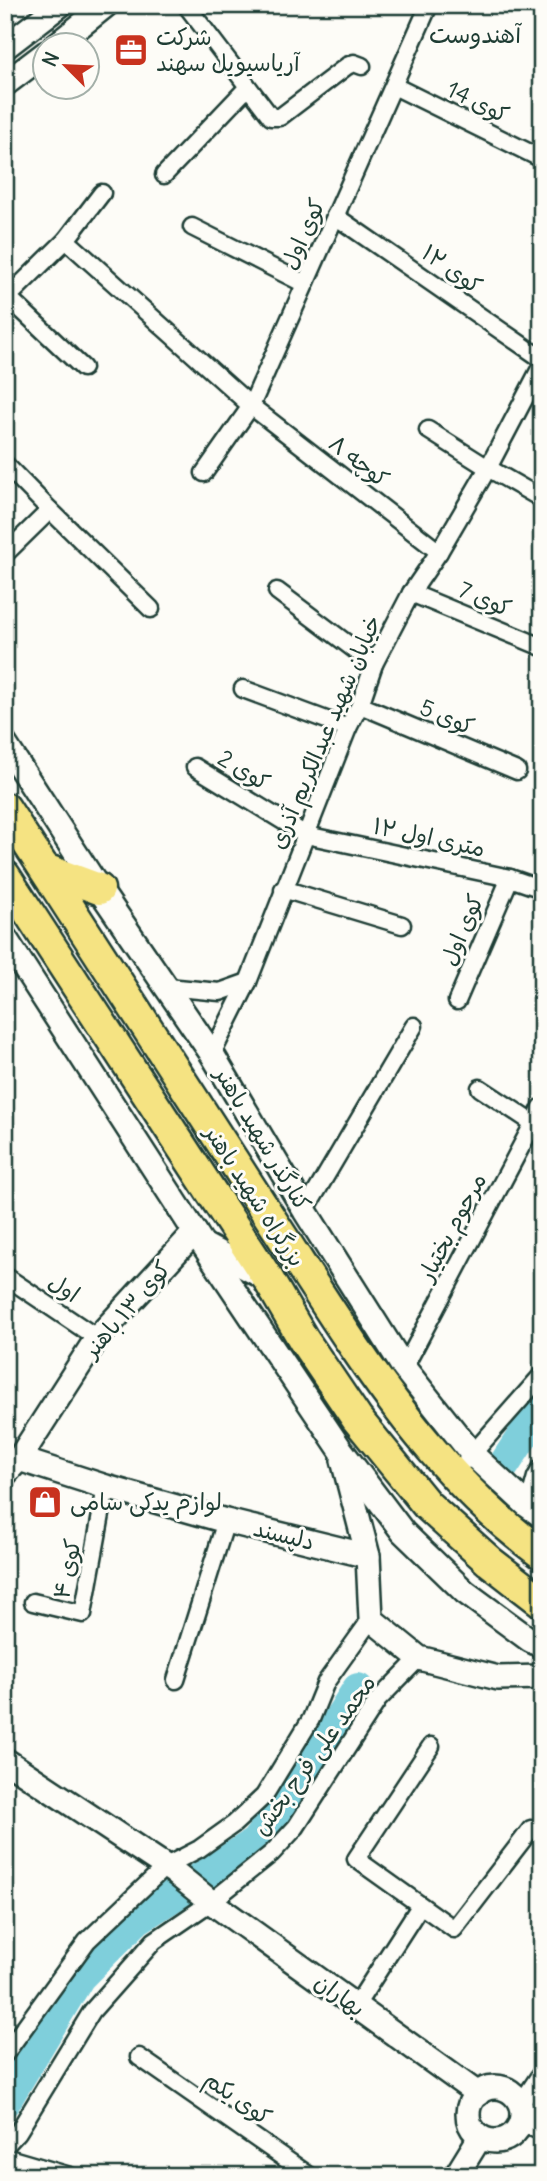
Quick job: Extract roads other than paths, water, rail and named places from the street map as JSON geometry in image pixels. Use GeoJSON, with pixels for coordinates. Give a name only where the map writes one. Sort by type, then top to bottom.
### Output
{"type":"FeatureCollection","features":[{"type":"Feature","properties":{"kind":"highway","name":"بزرگراه شهید باهنر"},"geometry":{"type":"LineString","coordinates":[[5,808],[385,1392],[463,1465],[510,1531],[542,1554]]}},
{"type":"Feature","properties":{"kind":"highway"},"geometry":{"type":"LineString","coordinates":[[45,869],[99,889]]}},
{"type":"Feature","properties":{"kind":"highway","name":"بزرگراه شهید باهنر"},"geometry":{"type":"LineString","coordinates":[[5,876],[357,1419],[427,1505],[489,1561],[542,1602]]}},
{"type":"Feature","properties":{"kind":"main road"},"geometry":{"type":"LineString","coordinates":[[73,32],[106,5]]}},
{"type":"Feature","properties":{"kind":"main road"},"geometry":{"type":"LineString","coordinates":[[51,12],[53,32]]}},
{"type":"Feature","properties":{"kind":"main road"},"geometry":{"type":"LineString","coordinates":[[5,47],[51,12]]}},
{"type":"Feature","properties":{"kind":"main road"},"geometry":{"type":"LineString","coordinates":[[5,83],[32,63]]}},
{"type":"Feature","properties":{"kind":"main road","name":"کنارگذر شهید باهنر"},"geometry":{"type":"LineString","coordinates":[[5,744],[99,889],[212,1054],[305,1211],[463,1465],[535,1511]]}},
{"type":"Feature","properties":{"kind":"main road"},"geometry":{"type":"LineString","coordinates":[[5,938],[198,1238],[335,1441],[403,1532],[465,1592],[542,1646]]}},
{"type":"Feature","properties":{"kind":"main road"},"geometry":{"type":"LineString","coordinates":[[198,1238],[268,1279]]}},
{"type":"Feature","properties":{"kind":"main road","name":"کوی ۱۳ باهنر"},"geometry":{"type":"LineString","coordinates":[[10,1460],[97,1338],[198,1238]]}},
{"type":"Feature","properties":{"kind":"main road"},"geometry":{"type":"LineString","coordinates":[[303,1339],[368,1556],[371,1619],[419,1658],[498,1678],[542,1677]]}},
{"type":"Feature","properties":{"kind":"main road","name":"دلپسند"},"geometry":{"type":"LineString","coordinates":[[10,1460],[226,1521],[368,1556]]}},
{"type":"Feature","properties":{"kind":"main road"},"geometry":{"type":"LineString","coordinates":[[5,1760],[170,1869]]}},
{"type":"Feature","properties":{"kind":"main road","name":"بهاران"},"geometry":{"type":"LineString","coordinates":[[170,1869],[355,2007],[478,2094]]}},
{"type":"Feature","properties":{"kind":"main road"},"geometry":{"type":"LineString","coordinates":[[503,2087],[518,2097],[528,2118],[516,2133],[498,2141],[480,2137],[468,2121],[470,2102],[483,2088],[503,2087]]}},
{"type":"Feature","properties":{"kind":"main road"},"geometry":{"type":"LineString","coordinates":[[456,2176],[480,2137]]}},
{"type":"Feature","properties":{"kind":"street"},"geometry":{"type":"LineString","coordinates":[[186,5],[271,117],[280,117],[346,66],[354,63],[362,66]]}},
{"type":"Feature","properties":{"kind":"street","name":"کوی اول"},"geometry":{"type":"LineString","coordinates":[[204,473],[251,406],[429,5]]}},
{"type":"Feature","properties":{"kind":"street","name":"کوی 14"},"geometry":{"type":"LineString","coordinates":[[394,86],[542,159]]}},
{"type":"Feature","properties":{"kind":"street"},"geometry":{"type":"LineString","coordinates":[[164,175],[248,88]]}},
{"type":"Feature","properties":{"kind":"street"},"geometry":{"type":"LineString","coordinates":[[83,369],[8,297],[66,240],[102,193]]}},
{"type":"Feature","properties":{"kind":"street","name":"کوی ۱۲"},"geometry":{"type":"LineString","coordinates":[[335,216],[542,359]]}},
{"type":"Feature","properties":{"kind":"street"},"geometry":{"type":"LineString","coordinates":[[192,227],[305,284]]}},
{"type":"Feature","properties":{"kind":"street","name":"کوچه ۸"},"geometry":{"type":"LineString","coordinates":[[66,240],[251,406],[439,552]]}},
{"type":"Feature","properties":{"kind":"street","name":"خیابان شهید عبدالکریم آذری"},"geometry":{"type":"LineString","coordinates":[[212,1054],[248,982],[374,664],[411,593],[439,552],[488,468],[542,365]]}},
{"type":"Feature","properties":{"kind":"street"},"geometry":{"type":"LineString","coordinates":[[428,430],[542,499]]}},
{"type":"Feature","properties":{"kind":"street"},"geometry":{"type":"LineString","coordinates":[[5,464],[151,610]]}},
{"type":"Feature","properties":{"kind":"street"},"geometry":{"type":"LineString","coordinates":[[5,554],[50,510]]}},
{"type":"Feature","properties":{"kind":"street"},"geometry":{"type":"LineString","coordinates":[[277,591],[374,664]]}},
{"type":"Feature","properties":{"kind":"street","name":"کوی 7"},"geometry":{"type":"LineString","coordinates":[[411,593],[542,647]]}},
{"type":"Feature","properties":{"kind":"street"},"geometry":{"type":"LineString","coordinates":[[243,689],[348,729]]}},
{"type":"Feature","properties":{"kind":"street","name":"کوی 5"},"geometry":{"type":"LineString","coordinates":[[360,705],[517,771]]}},
{"type":"Feature","properties":{"kind":"street","name":"کوی 2"},"geometry":{"type":"LineString","coordinates":[[195,766],[306,835]]}},
{"type":"Feature","properties":{"kind":"street","name":"۱۲ متری اول"},"geometry":{"type":"LineString","coordinates":[[306,835],[510,878],[542,889]]}},
{"type":"Feature","properties":{"kind":"street","name":"کوی اول"},"geometry":{"type":"LineString","coordinates":[[457,1001],[510,878]]}},
{"type":"Feature","properties":{"kind":"street"},"geometry":{"type":"LineString","coordinates":[[283,889],[402,925]]}},
{"type":"Feature","properties":{"kind":"street"},"geometry":{"type":"LineString","coordinates":[[167,988],[220,992],[248,982]]}},
{"type":"Feature","properties":{"kind":"street"},"geometry":{"type":"LineString","coordinates":[[305,1211],[414,1026]]}},
{"type":"Feature","properties":{"kind":"street"},"geometry":{"type":"LineString","coordinates":[[480,1088],[533,1123]]}},
{"type":"Feature","properties":{"kind":"street","name":"مرحوم بختیار"},"geometry":{"type":"LineString","coordinates":[[404,1368],[542,1107]]}},
{"type":"Feature","properties":{"kind":"street","name":"اول"},"geometry":{"type":"LineString","coordinates":[[5,1276],[97,1338]]}},
{"type":"Feature","properties":{"kind":"street"},"geometry":{"type":"LineString","coordinates":[[463,1465],[542,1375]]}},
{"type":"Feature","properties":{"kind":"street"},"geometry":{"type":"LineString","coordinates":[[535,1511],[536,1477],[542,1467]]}},
{"type":"Feature","properties":{"kind":"street","name":"کوی ۴"},"geometry":{"type":"LineString","coordinates":[[33,1602],[83,1614],[106,1487]]}},
{"type":"Feature","properties":{"kind":"street"},"geometry":{"type":"LineString","coordinates":[[176,1680],[226,1521]]}},
{"type":"Feature","properties":{"kind":"street"},"geometry":{"type":"LineString","coordinates":[[5,2054],[87,1941],[170,1869],[234,1824],[264,1796],[310,1719],[326,1682],[371,1619]]}},
{"type":"Feature","properties":{"kind":"street","name":"محمد علی فرح بخش"},"geometry":{"type":"LineString","coordinates":[[5,2146],[18,2132],[92,2011],[154,1941],[207,1898],[272,1853],[296,1827],[378,1700],[419,1658]]}},
{"type":"Feature","properties":{"kind":"street"},"geometry":{"type":"LineString","coordinates":[[431,1746],[356,1859],[454,1929],[531,1829]]}},
{"type":"Feature","properties":{"kind":"street"},"geometry":{"type":"LineString","coordinates":[[355,2007],[420,1906]]}},
{"type":"Feature","properties":{"kind":"street","name":"کوی یکم"},"geometry":{"type":"LineString","coordinates":[[139,2057],[310,2176]]}},
{"type":"Feature","properties":{"kind":"street"},"geometry":{"type":"LineString","coordinates":[[528,2118],[542,2072]]}},
{"type":"Feature","properties":{"kind":"street"},"geometry":{"type":"LineString","coordinates":[[5,2157],[70,2176]]}},
{"type":"Feature","properties":{"kind":"waterway"},"geometry":{"type":"LineString","coordinates":[[500,1471],[528,1428],[542,1412]]}},
{"type":"Feature","properties":{"kind":"waterway"},"geometry":{"type":"LineString","coordinates":[[5,2101],[79,1977],[137,1919],[255,1843],[282,1808],[358,1689]]}},
{"type":"Feature","properties":{"kind":"place","name":"شرکت آریاسیویل سهند"},"geometry":{"type":"Point","coordinates":[131,50]}},
{"type":"Feature","properties":{"kind":"place","name":"لوازم یدکی سامی"},"geometry":{"type":"Point","coordinates":[45,1502]}},
{"type":"Feature","properties":{"kind":"district","name":"آهندوست"},"geometry":{"type":"Point","coordinates":[475,35]}}]}
